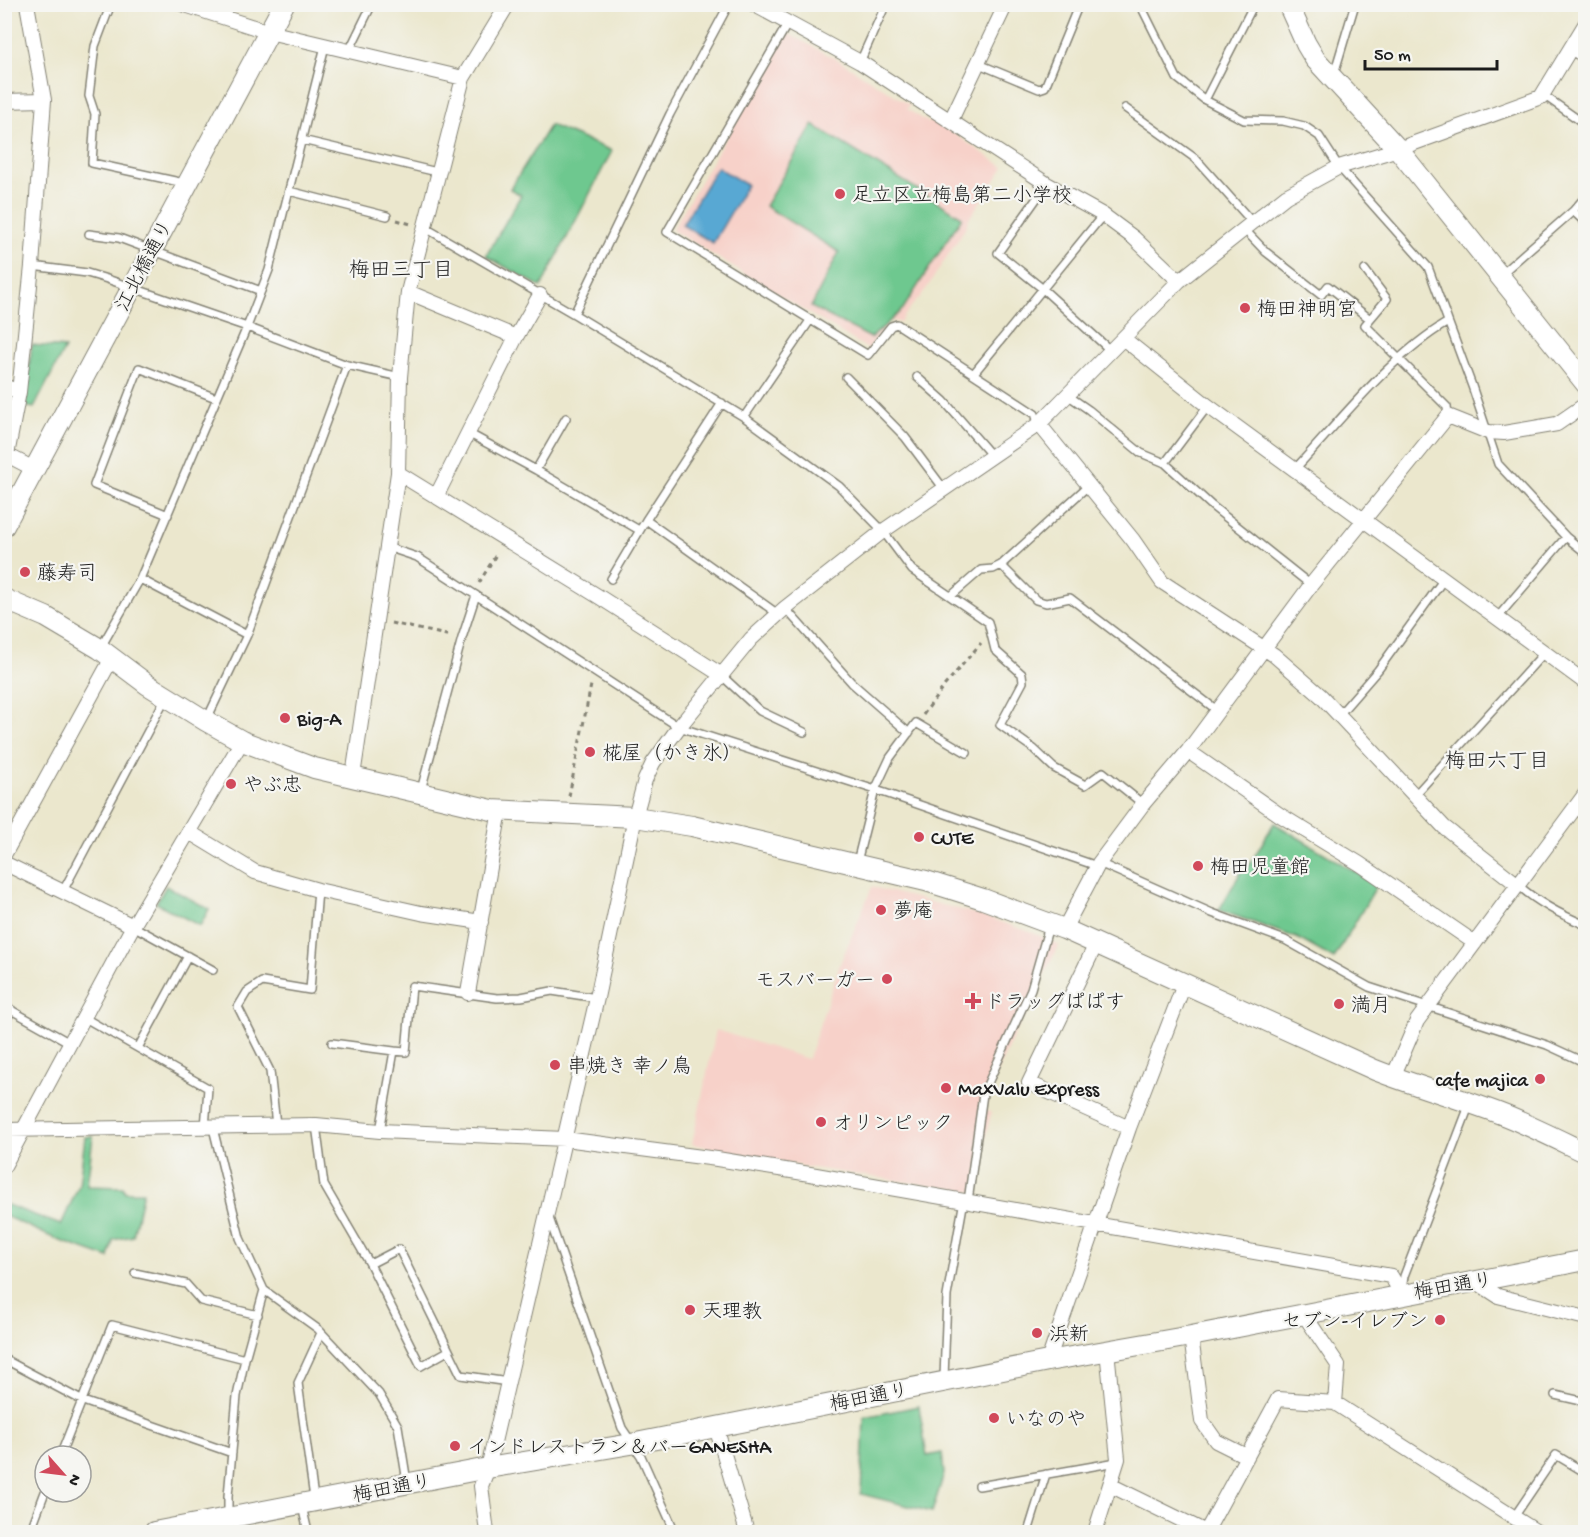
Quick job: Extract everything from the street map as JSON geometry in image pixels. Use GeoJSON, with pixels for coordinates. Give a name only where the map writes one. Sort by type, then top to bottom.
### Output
{"type":"FeatureCollection","features":[{"type":"Feature","properties":{"kind":"street"},"geometry":{"type":"LineString","coordinates":[[27,4],[44,100],[32,266],[19,392],[7,455],[34,469]]}},
{"type":"Feature","properties":{"kind":"street"},"geometry":{"type":"LineString","coordinates":[[182,4],[269,32],[463,78]]}},
{"type":"Feature","properties":{"kind":"street","name":"江北橋通り"},"geometry":{"type":"LineString","coordinates":[[4,526],[150,250],[284,4]]}},
{"type":"Feature","properties":{"kind":"street"},"geometry":{"type":"LineString","coordinates":[[352,776],[398,472],[400,377],[408,292],[463,78],[507,4]]}},
{"type":"Feature","properties":{"kind":"street"},"geometry":{"type":"LineString","coordinates":[[753,4],[860,62],[1047,184],[1102,215],[1134,238],[1179,281]]}},
{"type":"Feature","properties":{"kind":"street"},"geometry":{"type":"LineString","coordinates":[[951,120],[1006,4]]}},
{"type":"Feature","properties":{"kind":"street"},"geometry":{"type":"LineString","coordinates":[[1288,4],[1315,59],[1398,149],[1586,384]]}},
{"type":"Feature","properties":{"kind":"street"},"geometry":{"type":"LineString","coordinates":[[487,1533],[481,1486],[488,1468],[548,1215],[635,817],[645,780],[653,763],[679,727],[720,674],[751,639],[782,611],[883,531],[1039,424],[1179,281],[1286,196],[1339,167],[1398,149],[1540,97],[1586,23]]}},
{"type":"Feature","properties":{"kind":"street"},"geometry":{"type":"LineString","coordinates":[[1572,47],[1586,57]]}},
{"type":"Feature","properties":{"kind":"street"},"geometry":{"type":"LineString","coordinates":[[4,101],[44,100]]}},
{"type":"Feature","properties":{"kind":"street"},"geometry":{"type":"LineString","coordinates":[[408,292],[516,338]]}},
{"type":"Feature","properties":{"kind":"street"},"geometry":{"type":"LineString","coordinates":[[437,495],[540,295]]}},
{"type":"Feature","properties":{"kind":"street"},"geometry":{"type":"LineString","coordinates":[[1124,339],[1208,406],[1586,683]]}},
{"type":"Feature","properties":{"kind":"street"},"geometry":{"type":"LineString","coordinates":[[4,386],[19,392]]}},
{"type":"Feature","properties":{"kind":"street"},"geometry":{"type":"LineString","coordinates":[[1057,926],[1143,804],[1188,751],[1311,585],[1448,416],[1488,432],[1504,433],[1557,424],[1586,404]]}},
{"type":"Feature","properties":{"kind":"street"},"geometry":{"type":"LineString","coordinates":[[1039,424],[1133,540],[1162,582],[1274,655],[1321,696],[1444,827],[1518,885]]}},
{"type":"Feature","properties":{"kind":"street"},"geometry":{"type":"LineString","coordinates":[[398,472],[720,674]]}},
{"type":"Feature","properties":{"kind":"street"},"geometry":{"type":"LineString","coordinates":[[4,599],[46,617],[106,653],[206,721],[242,741],[314,768],[500,810],[635,817],[692,826],[926,881],[1057,926],[1393,1077],[1533,1127],[1586,1153]]}},
{"type":"Feature","properties":{"kind":"street"},"geometry":{"type":"LineString","coordinates":[[4,855],[106,653]]}},
{"type":"Feature","properties":{"kind":"street"},"geometry":{"type":"LineString","coordinates":[[4,1166],[133,926],[242,741]]}},
{"type":"Feature","properties":{"kind":"street"},"geometry":{"type":"LineString","coordinates":[[1188,751],[1280,816],[1360,864],[1475,943]]}},
{"type":"Feature","properties":{"kind":"street"},"geometry":{"type":"LineString","coordinates":[[1393,1077],[1417,1022],[1586,793]]}},
{"type":"Feature","properties":{"kind":"street"},"geometry":{"type":"LineString","coordinates":[[468,993],[500,810]]}},
{"type":"Feature","properties":{"kind":"street"},"geometry":{"type":"LineString","coordinates":[[189,832],[255,872],[318,890],[422,914],[481,922]]}},
{"type":"Feature","properties":{"kind":"street"},"geometry":{"type":"LineString","coordinates":[[4,863],[133,926]]}},
{"type":"Feature","properties":{"kind":"street"},"geometry":{"type":"LineString","coordinates":[[1096,944],[1029,1083],[1129,1128]]}},
{"type":"Feature","properties":{"kind":"street"},"geometry":{"type":"LineString","coordinates":[[1048,1361],[1129,1128],[1185,982]]}},
{"type":"Feature","properties":{"kind":"street"},"geometry":{"type":"LineString","coordinates":[[4,1130],[316,1125],[380,1131],[565,1139],[728,1160],[1391,1276],[1402,1294]]}},
{"type":"Feature","properties":{"kind":"street","name":"梅田通り"},"geometry":{"type":"LineString","coordinates":[[153,1533],[219,1524],[308,1503],[488,1468],[631,1444],[944,1381],[1586,1260]]}},
{"type":"Feature","properties":{"kind":"street"},"geometry":{"type":"LineString","coordinates":[[1475,1281],[1498,1296],[1586,1318]]}},
{"type":"Feature","properties":{"kind":"street"},"geometry":{"type":"LineString","coordinates":[[1303,1313],[1338,1365],[1335,1403]]}},
{"type":"Feature","properties":{"kind":"street"},"geometry":{"type":"LineString","coordinates":[[1191,1336],[1202,1421],[1216,1441],[1246,1456]]}},
{"type":"Feature","properties":{"kind":"street"},"geometry":{"type":"LineString","coordinates":[[1095,1533],[1117,1462],[1107,1350]]}},
{"type":"Feature","properties":{"kind":"street"},"geometry":{"type":"LineString","coordinates":[[1110,1485],[1206,1533],[1278,1399],[1335,1403],[1537,1533]]}},
{"type":"Feature","properties":{"kind":"street"},"geometry":{"type":"LineString","coordinates":[[716,1427],[747,1533]]}},
{"type":"Feature","properties":{"kind":"lane"},"geometry":{"type":"LineString","coordinates":[[111,4],[95,46],[89,96],[95,114],[92,163],[187,184]]}},
{"type":"Feature","properties":{"kind":"lane"},"geometry":{"type":"LineString","coordinates":[[350,51],[372,4]]}},
{"type":"Feature","properties":{"kind":"lane"},"geometry":{"type":"LineString","coordinates":[[574,314],[670,114],[729,4]]}},
{"type":"Feature","properties":{"kind":"lane"},"geometry":{"type":"LineString","coordinates":[[860,62],[886,4]]}},
{"type":"Feature","properties":{"kind":"lane"},"geometry":{"type":"LineString","coordinates":[[979,64],[1040,89],[1045,87],[1079,4]]}},
{"type":"Feature","properties":{"kind":"lane"},"geometry":{"type":"LineString","coordinates":[[1140,4],[1177,78],[1205,100],[1244,120],[1282,121],[1304,126],[1319,136],[1339,167],[1428,267],[1498,464],[1566,537],[1586,553]]}},
{"type":"Feature","properties":{"kind":"lane"},"geometry":{"type":"LineString","coordinates":[[1205,100],[1254,4]]}},
{"type":"Feature","properties":{"kind":"lane"},"geometry":{"type":"LineString","coordinates":[[1332,79],[1355,4]]}},
{"type":"Feature","properties":{"kind":"lane"},"geometry":{"type":"LineString","coordinates":[[788,22],[667,232],[868,355],[891,326],[897,324],[1035,414],[1039,424]]}},
{"type":"Feature","properties":{"kind":"lane"},"geometry":{"type":"LineString","coordinates":[[106,653],[168,515],[269,270],[325,46]]}},
{"type":"Feature","properties":{"kind":"lane"},"geometry":{"type":"LineString","coordinates":[[1542,94],[1586,125]]}},
{"type":"Feature","properties":{"kind":"lane"},"geometry":{"type":"LineString","coordinates":[[1125,108],[1196,159],[1249,226],[1266,252],[1321,295],[1328,286],[1370,319]]}},
{"type":"Feature","properties":{"kind":"lane"},"geometry":{"type":"LineString","coordinates":[[302,140],[438,172]]}},
{"type":"Feature","properties":{"kind":"lane"},"geometry":{"type":"LineString","coordinates":[[1047,184],[998,253],[1043,289],[1111,351]]}},
{"type":"Feature","properties":{"kind":"lane"},"geometry":{"type":"LineString","coordinates":[[289,191],[387,216]]}},
{"type":"Feature","properties":{"kind":"lane"},"geometry":{"type":"LineString","coordinates":[[1499,276],[1573,211],[1586,196]]}},
{"type":"Feature","properties":{"kind":"lane"},"geometry":{"type":"LineString","coordinates":[[1573,211],[1586,223]]}},
{"type":"Feature","properties":{"kind":"lane"},"geometry":{"type":"LineString","coordinates":[[974,373],[1102,215]]}},
{"type":"Feature","properties":{"kind":"lane"},"geometry":{"type":"LineString","coordinates":[[424,227],[722,403],[839,486],[883,531],[912,570],[988,622],[995,651],[1022,674],[1023,682],[1000,725],[1034,749],[1054,768],[1084,785],[1103,772],[1143,804]]}},
{"type":"Feature","properties":{"kind":"lane"},"geometry":{"type":"LineString","coordinates":[[89,234],[119,238],[261,291]]}},
{"type":"Feature","properties":{"kind":"lane"},"geometry":{"type":"LineString","coordinates":[[32,266],[87,273],[247,327],[347,365],[400,377]]}},
{"type":"Feature","properties":{"kind":"lane"},"geometry":{"type":"LineString","coordinates":[[1365,270],[1387,298],[1365,325],[1447,407],[1448,416]]}},
{"type":"Feature","properties":{"kind":"lane"},"geometry":{"type":"LineString","coordinates":[[744,417],[811,319]]}},
{"type":"Feature","properties":{"kind":"lane"},"geometry":{"type":"LineString","coordinates":[[1295,469],[1398,358],[1428,334],[1448,322]]}},
{"type":"Feature","properties":{"kind":"lane"},"geometry":{"type":"LineString","coordinates":[[206,721],[247,634],[347,365]]}},
{"type":"Feature","properties":{"kind":"lane"},"geometry":{"type":"LineString","coordinates":[[168,515],[94,485],[139,368],[216,398]]}},
{"type":"Feature","properties":{"kind":"lane"},"geometry":{"type":"LineString","coordinates":[[917,376],[944,401],[992,456]]}},
{"type":"Feature","properties":{"kind":"lane"},"geometry":{"type":"LineString","coordinates":[[846,377],[905,436],[944,489]]}},
{"type":"Feature","properties":{"kind":"lane"},"geometry":{"type":"LineString","coordinates":[[1066,394],[1142,453],[1165,463],[1212,506],[1311,585]]}},
{"type":"Feature","properties":{"kind":"lane"},"geometry":{"type":"LineString","coordinates":[[611,579],[639,530],[722,403]]}},
{"type":"Feature","properties":{"kind":"lane"},"geometry":{"type":"LineString","coordinates":[[1165,463],[1208,406]]}},
{"type":"Feature","properties":{"kind":"lane"},"geometry":{"type":"LineString","coordinates":[[536,470],[566,418]]}},
{"type":"Feature","properties":{"kind":"lane"},"geometry":{"type":"LineString","coordinates":[[468,433],[639,530]]}},
{"type":"Feature","properties":{"kind":"lane"},"geometry":{"type":"LineString","coordinates":[[951,596],[981,570],[993,569],[1001,565],[1088,486]]}},
{"type":"Feature","properties":{"kind":"lane"},"geometry":{"type":"LineString","coordinates":[[646,520],[782,611],[852,683],[909,733]]}},
{"type":"Feature","properties":{"kind":"lane"},"geometry":{"type":"LineString","coordinates":[[1497,618],[1566,537]]}},
{"type":"Feature","properties":{"kind":"lane"},"geometry":{"type":"LineString","coordinates":[[387,548],[417,556],[679,727],[1098,865],[1212,913],[1285,940],[1370,987],[1547,1045],[1586,1063]]}},
{"type":"Feature","properties":{"kind":"lane"},"geometry":{"type":"LineString","coordinates":[[1001,565],[1035,600],[1046,603],[1070,598],[1218,711]]}},
{"type":"Feature","properties":{"kind":"lane"},"geometry":{"type":"LineString","coordinates":[[140,579],[247,634]]}},
{"type":"Feature","properties":{"kind":"lane"},"geometry":{"type":"LineString","coordinates":[[1338,716],[1359,689],[1378,670],[1444,579]]}},
{"type":"Feature","properties":{"kind":"lane"},"geometry":{"type":"LineString","coordinates":[[420,793],[474,594]]}},
{"type":"Feature","properties":{"kind":"lane"},"geometry":{"type":"LineString","coordinates":[[1413,796],[1544,652]]}},
{"type":"Feature","properties":{"kind":"lane"},"geometry":{"type":"LineString","coordinates":[[720,674],[760,711],[804,732]]}},
{"type":"Feature","properties":{"kind":"lane"},"geometry":{"type":"LineString","coordinates":[[63,891],[167,696]]}},
{"type":"Feature","properties":{"kind":"lane"},"geometry":{"type":"LineString","coordinates":[[856,865],[875,790],[890,758],[916,723],[967,753]]}},
{"type":"Feature","properties":{"kind":"lane"},"geometry":{"type":"LineString","coordinates":[[1518,885],[1564,917],[1586,925]]}},
{"type":"Feature","properties":{"kind":"lane"},"geometry":{"type":"LineString","coordinates":[[276,1125],[270,1071],[237,1007],[247,992],[262,982],[310,990],[318,890]]}},
{"type":"Feature","properties":{"kind":"lane"},"geometry":{"type":"LineString","coordinates":[[133,926],[213,970]]}},
{"type":"Feature","properties":{"kind":"lane"},"geometry":{"type":"LineString","coordinates":[[944,1381],[947,1296],[966,1200],[983,1094],[1057,926]]}},
{"type":"Feature","properties":{"kind":"lane"},"geometry":{"type":"LineString","coordinates":[[138,1048],[188,956]]}},
{"type":"Feature","properties":{"kind":"lane"},"geometry":{"type":"LineString","coordinates":[[332,1043],[406,1052],[411,986],[497,998],[520,997],[552,991],[597,998]]}},
{"type":"Feature","properties":{"kind":"lane"},"geometry":{"type":"LineString","coordinates":[[4,1023],[8,1008],[70,1043]]}},
{"type":"Feature","properties":{"kind":"lane"},"geometry":{"type":"LineString","coordinates":[[83,1017],[208,1088],[209,1128],[240,1238],[264,1290],[321,1333],[379,1394],[398,1426],[408,1485]]}},
{"type":"Feature","properties":{"kind":"lane"},"geometry":{"type":"LineString","coordinates":[[380,1131],[394,1051]]}},
{"type":"Feature","properties":{"kind":"lane"},"geometry":{"type":"LineString","coordinates":[[1402,1294],[1404,1276],[1469,1103]]}},
{"type":"Feature","properties":{"kind":"lane"},"geometry":{"type":"LineString","coordinates":[[316,1125],[324,1185],[370,1264],[421,1366],[448,1351]]}},
{"type":"Feature","properties":{"kind":"lane"},"geometry":{"type":"LineString","coordinates":[[548,1215],[622,1428],[640,1456],[675,1533]]}},
{"type":"Feature","properties":{"kind":"lane"},"geometry":{"type":"LineString","coordinates":[[370,1264],[399,1249],[461,1375],[508,1382]]}},
{"type":"Feature","properties":{"kind":"lane"},"geometry":{"type":"LineString","coordinates":[[135,1273],[186,1284],[201,1301],[258,1315]]}},
{"type":"Feature","properties":{"kind":"lane"},"geometry":{"type":"LineString","coordinates":[[219,1524],[228,1496],[237,1396],[264,1290]]}},
{"type":"Feature","properties":{"kind":"lane"},"geometry":{"type":"LineString","coordinates":[[65,1444],[112,1325],[245,1359]]}},
{"type":"Feature","properties":{"kind":"lane"},"geometry":{"type":"LineString","coordinates":[[308,1533],[308,1503],[298,1383],[321,1333]]}},
{"type":"Feature","properties":{"kind":"lane"},"geometry":{"type":"LineString","coordinates":[[4,1359],[83,1401],[232,1453]]}},
{"type":"Feature","properties":{"kind":"lane"},"geometry":{"type":"LineString","coordinates":[[1555,1395],[1586,1402]]}},
{"type":"Feature","properties":{"kind":"lane"},"geometry":{"type":"LineString","coordinates":[[1514,1517],[1556,1455],[1586,1473]]}},
{"type":"Feature","properties":{"kind":"lane"},"geometry":{"type":"LineString","coordinates":[[980,1486],[1117,1462]]}},
{"type":"Feature","properties":{"kind":"lane"},"geometry":{"type":"LineString","coordinates":[[1028,1533],[1046,1474]]}},
{"type":"Feature","properties":{"kind":"lane"},"geometry":{"type":"LineString","coordinates":[[30,1533],[41,1504]]}},
{"type":"Feature","properties":{"kind":"path"},"geometry":{"type":"LineString","coordinates":[[387,216],[424,227]]}},
{"type":"Feature","properties":{"kind":"path"},"geometry":{"type":"LineString","coordinates":[[474,594],[506,538]]}},
{"type":"Feature","properties":{"kind":"path"},"geometry":{"type":"LineString","coordinates":[[376,619],[462,638]]}},
{"type":"Feature","properties":{"kind":"path"},"geometry":{"type":"LineString","coordinates":[[916,723],[990,633]]}},
{"type":"Feature","properties":{"kind":"path"},"geometry":{"type":"LineString","coordinates":[[566,813],[594,672]]}},
{"type":"Feature","properties":{"kind":"shaded area","name":"足立区立梅島第二小学校"},"geometry":{"type":"Polygon","coordinates":[[[787,33],[840,61],[910,105],[907,109],[929,123],[932,119],[1004,167],[968,220],[966,227],[921,297],[916,300],[900,322],[890,321],[868,349],[672,230],[787,33]]]}},
{"type":"Feature","properties":{"kind":"shaded area"},"geometry":{"type":"Polygon","coordinates":[[[872,887],[977,914],[1033,933],[1059,945],[990,1087],[985,1110],[991,1113],[974,1192],[807,1167],[692,1144],[716,1030],[808,1059],[840,964],[872,887]]]}},
{"type":"Feature","properties":{"kind":"green space"},"geometry":{"type":"Polygon","coordinates":[[[550,125],[612,151],[541,287],[486,256],[521,195],[510,189],[550,125]]]}},
{"type":"Feature","properties":{"kind":"green space"},"geometry":{"type":"Polygon","coordinates":[[[813,125],[962,217],[903,309],[871,338],[811,307],[839,252],[765,206],[813,125]]]}},
{"type":"Feature","properties":{"kind":"green space"},"geometry":{"type":"Polygon","coordinates":[[[32,345],[65,348],[34,408],[24,406],[32,345]]]}},
{"type":"Feature","properties":{"kind":"green space"},"geometry":{"type":"Polygon","coordinates":[[[1274,823],[1377,885],[1334,959],[1297,938],[1219,910],[1242,870],[1246,871],[1274,823]]]}},
{"type":"Feature","properties":{"kind":"green space"},"geometry":{"type":"Polygon","coordinates":[[[166,886],[209,909],[200,926],[156,903],[166,886]]]}},
{"type":"Feature","properties":{"kind":"green space"},"geometry":{"type":"Polygon","coordinates":[[[93,1136],[87,1186],[123,1187],[125,1192],[143,1192],[133,1236],[113,1240],[109,1258],[58,1240],[5,1216],[5,1204],[61,1225],[79,1185],[85,1137],[93,1136]]]}},
{"type":"Feature","properties":{"kind":"green space"},"geometry":{"type":"Polygon","coordinates":[[[919,1406],[927,1456],[942,1453],[944,1474],[932,1512],[861,1494],[864,1417],[919,1406]]]}},
{"type":"Feature","properties":{"kind":"water"},"geometry":{"type":"Polygon","coordinates":[[[717,167],[747,185],[713,243],[682,225],[717,167]]]}},
{"type":"Feature","properties":{"kind":"place","name":"足立区立梅島第二小学校"},"geometry":{"type":"Point","coordinates":[840,194]}},
{"type":"Feature","properties":{"kind":"place","name":"梅田神明宮"},"geometry":{"type":"Point","coordinates":[1245,308]}},
{"type":"Feature","properties":{"kind":"place","name":"藤寿司"},"geometry":{"type":"Point","coordinates":[25,572]}},
{"type":"Feature","properties":{"kind":"place","name":"Big-A"},"geometry":{"type":"Point","coordinates":[285,718]}},
{"type":"Feature","properties":{"kind":"place","name":"椛屋（かき氷）"},"geometry":{"type":"Point","coordinates":[590,752]}},
{"type":"Feature","properties":{"kind":"place","name":"やぶ忠"},"geometry":{"type":"Point","coordinates":[231,784]}},
{"type":"Feature","properties":{"kind":"place","name":"CUTE"},"geometry":{"type":"Point","coordinates":[919,837]}},
{"type":"Feature","properties":{"kind":"place","name":"梅田児童館"},"geometry":{"type":"Point","coordinates":[1198,866]}},
{"type":"Feature","properties":{"kind":"place","name":"夢庵"},"geometry":{"type":"Point","coordinates":[881,910]}},
{"type":"Feature","properties":{"kind":"place","name":"モスバーガー"},"geometry":{"type":"Point","coordinates":[887,979]}},
{"type":"Feature","properties":{"kind":"place","name":"ドラッグぱぱす"},"geometry":{"type":"Point","coordinates":[973,1001]}},
{"type":"Feature","properties":{"kind":"place","name":"満月"},"geometry":{"type":"Point","coordinates":[1339,1004]}},
{"type":"Feature","properties":{"kind":"place","name":"串焼き 幸ノ鳥"},"geometry":{"type":"Point","coordinates":[555,1065]}},
{"type":"Feature","properties":{"kind":"place","name":"cafe majica"},"geometry":{"type":"Point","coordinates":[1540,1079]}},
{"type":"Feature","properties":{"kind":"place","name":"MaxValu Express"},"geometry":{"type":"Point","coordinates":[946,1088]}},
{"type":"Feature","properties":{"kind":"place","name":"オリンピック"},"geometry":{"type":"Point","coordinates":[821,1122]}},
{"type":"Feature","properties":{"kind":"place","name":"天理教"},"geometry":{"type":"Point","coordinates":[690,1310]}},
{"type":"Feature","properties":{"kind":"place","name":"セブン-イレブン"},"geometry":{"type":"Point","coordinates":[1440,1320]}},
{"type":"Feature","properties":{"kind":"place","name":"浜新"},"geometry":{"type":"Point","coordinates":[1037,1333]}},
{"type":"Feature","properties":{"kind":"place","name":"いなのや"},"geometry":{"type":"Point","coordinates":[994,1418]}},
{"type":"Feature","properties":{"kind":"place","name":"インドレストラン＆バーGANESHA"},"geometry":{"type":"Point","coordinates":[455,1446]}},
{"type":"Feature","properties":{"kind":"district","name":"梅田三丁目"},"geometry":{"type":"Point","coordinates":[401,269]}},
{"type":"Feature","properties":{"kind":"district","name":"梅田六丁目"},"geometry":{"type":"Point","coordinates":[1497,760]}}]}
